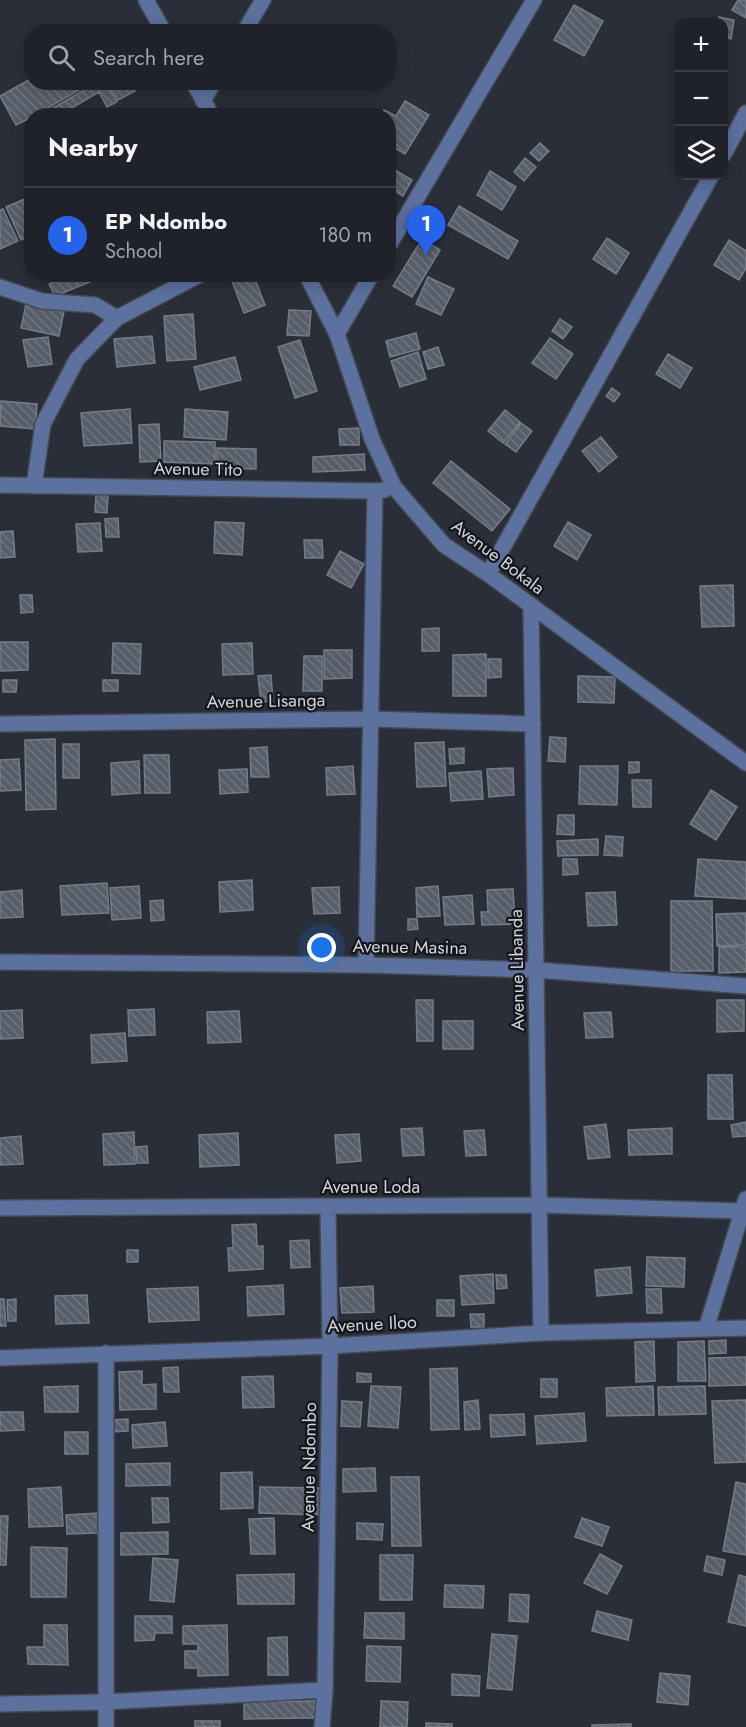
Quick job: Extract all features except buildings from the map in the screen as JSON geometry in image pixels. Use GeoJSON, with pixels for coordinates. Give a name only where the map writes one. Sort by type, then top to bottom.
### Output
{"type":"FeatureCollection","features":[{"type":"Feature","properties":{"kind":"street"},"geometry":{"type":"LineString","coordinates":[[146,0],[160,24]]}},
{"type":"Feature","properties":{"kind":"street"},"geometry":{"type":"LineString","coordinates":[[249,24],[263,0]]}},
{"type":"Feature","properties":{"kind":"street"},"geometry":{"type":"LineString","coordinates":[[396,233],[534,0]]}},
{"type":"Feature","properties":{"kind":"street"},"geometry":{"type":"LineString","coordinates":[[197,90],[207,108]]}},
{"type":"Feature","properties":{"kind":"street"},"geometry":{"type":"LineString","coordinates":[[203,101],[209,90]]}},
{"type":"Feature","properties":{"kind":"street"},"geometry":{"type":"LineString","coordinates":[[728,145],[746,113]]}},
{"type":"Feature","properties":{"kind":"street"},"geometry":{"type":"LineString","coordinates":[[488,574],[709,180]]}},
{"type":"Feature","properties":{"kind":"street"},"geometry":{"type":"LineString","coordinates":[[34,486],[43,424],[77,359],[117,318],[186,282]]}},
{"type":"Feature","properties":{"kind":"street","name":"Avenue Bokala"},"geometry":{"type":"LineString","coordinates":[[310,282],[337,334],[372,439],[394,487],[444,545],[488,574],[746,763]]}},
{"type":"Feature","properties":{"kind":"street"},"geometry":{"type":"LineString","coordinates":[[337,334],[367,282]]}},
{"type":"Feature","properties":{"kind":"street"},"geometry":{"type":"LineString","coordinates":[[0,288],[42,301],[95,305],[117,318]]}},
{"type":"Feature","properties":{"kind":"street","name":"Avenue Tito"},"geometry":{"type":"LineString","coordinates":[[0,485],[375,491],[394,487]]}},
{"type":"Feature","properties":{"kind":"street"},"geometry":{"type":"LineString","coordinates":[[366,965],[375,491]]}},
{"type":"Feature","properties":{"kind":"street","name":"Avenue Libanda"},"geometry":{"type":"LineString","coordinates":[[531,606],[541,1333]]}},
{"type":"Feature","properties":{"kind":"street","name":"Avenue Lisanga"},"geometry":{"type":"LineString","coordinates":[[0,724],[371,719],[533,724]]}},
{"type":"Feature","properties":{"kind":"street","name":"Avenue Masina"},"geometry":{"type":"LineString","coordinates":[[0,962],[536,969],[746,986]]}},
{"type":"Feature","properties":{"kind":"street"},"geometry":{"type":"LineString","coordinates":[[706,1329],[744,1205]]}},
{"type":"Feature","properties":{"kind":"street","name":"Avenue Loda"},"geometry":{"type":"LineString","coordinates":[[0,1208],[744,1205]]}},
{"type":"Feature","properties":{"kind":"street","name":"Avenue Ndombo"},"geometry":{"type":"LineString","coordinates":[[322,1727],[325,1690],[330,1346],[328,1207]]}},
{"type":"Feature","properties":{"kind":"street","name":"Avenue Iloo"},"geometry":{"type":"LineString","coordinates":[[0,1358],[330,1346],[541,1333],[746,1329]]}},
{"type":"Feature","properties":{"kind":"street"},"geometry":{"type":"LineString","coordinates":[[106,1353],[106,1727]]}},
{"type":"Feature","properties":{"kind":"street"},"geometry":{"type":"LineString","coordinates":[[0,1704],[105,1702],[325,1690]]}},
{"type":"Feature","properties":{"kind":"place","name":"EP Ndombo"},"geometry":{"type":"Point","coordinates":[426,255]}}]}
